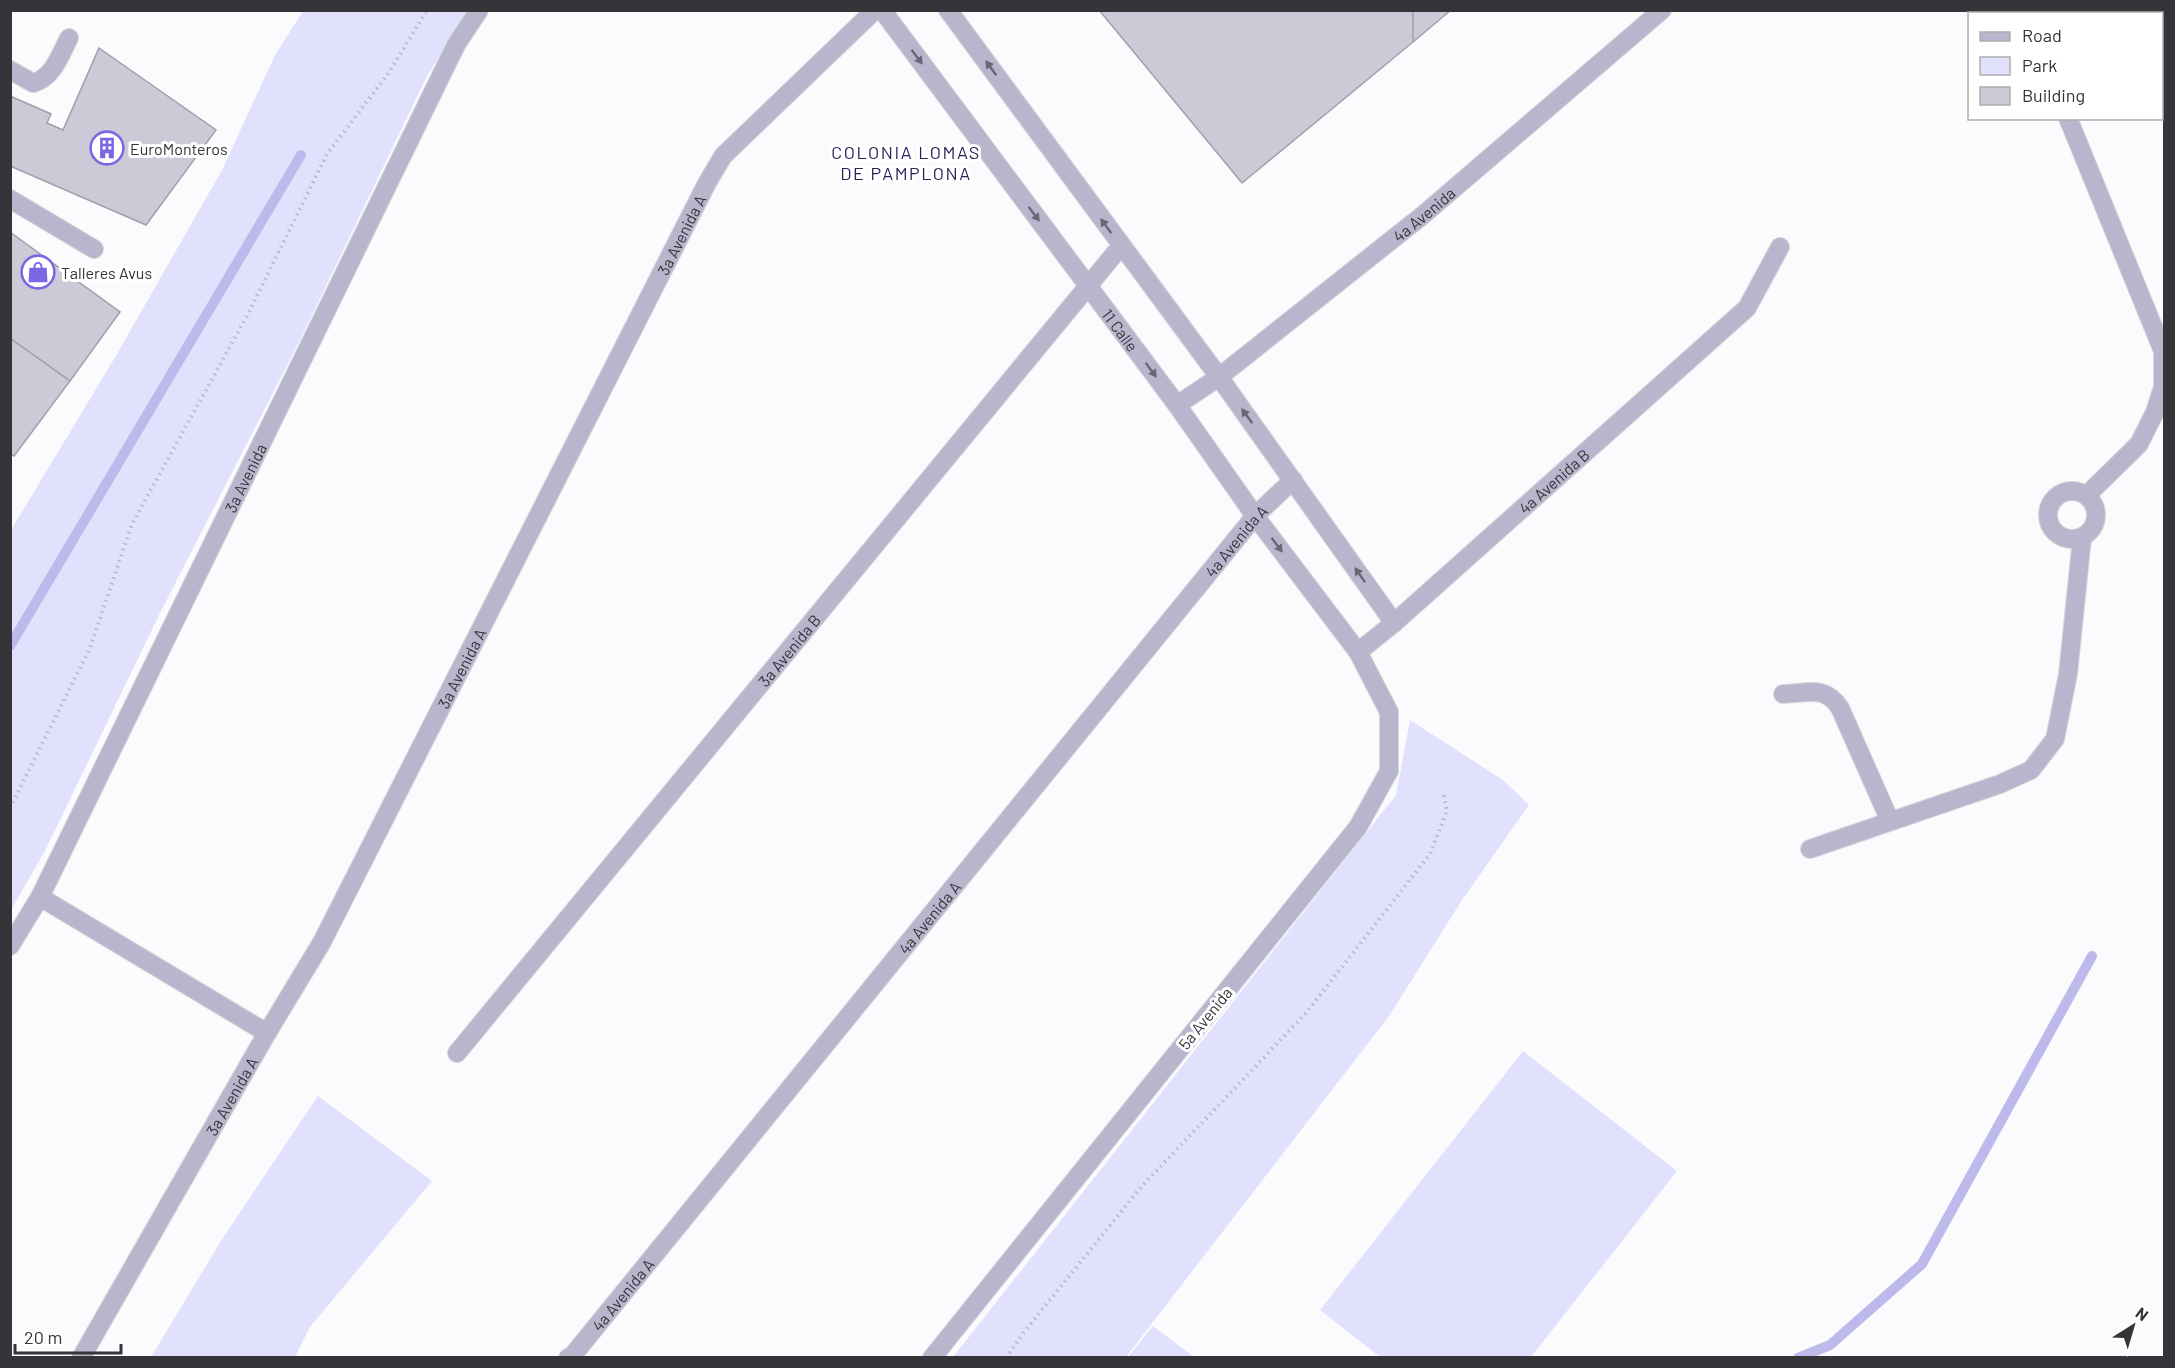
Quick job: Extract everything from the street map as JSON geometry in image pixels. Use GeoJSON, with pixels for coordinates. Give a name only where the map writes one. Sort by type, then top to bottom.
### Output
{"type":"FeatureCollection","features":[{"type":"Feature","properties":{"kind":"street","name":"3a Avenida"},"geometry":{"type":"LineString","coordinates":[[10,946],[40,897],[456,45],[479,10]]}},
{"type":"Feature","properties":{"kind":"street","name":"3a Avenida A"},"geometry":{"type":"LineString","coordinates":[[81,1358],[267,1033],[322,942],[712,174],[723,156],[875,10]]}},
{"type":"Feature","properties":{"kind":"street","name":"11 Calle"},"geometry":{"type":"LineString","coordinates":[[882,10],[1358,652]]}},
{"type":"Feature","properties":{"kind":"street"},"geometry":{"type":"LineString","coordinates":[[948,10],[1219,377],[1394,623]]}},
{"type":"Feature","properties":{"kind":"street","name":"4a Avenida"},"geometry":{"type":"LineString","coordinates":[[1177,405],[1219,377],[1423,215],[1662,10]]}},
{"type":"Feature","properties":{"kind":"street"},"geometry":{"type":"LineString","coordinates":[[10,70],[33,83],[40,81],[48,76],[69,38]]}},
{"type":"Feature","properties":{"kind":"street"},"geometry":{"type":"LineString","coordinates":[[2069,120],[2163,351],[2163,387],[2156,412],[2145,433],[2139,444],[2087,495]]}},
{"type":"Feature","properties":{"kind":"street"},"geometry":{"type":"LineString","coordinates":[[10,200],[94,249]]}},
{"type":"Feature","properties":{"kind":"street","name":"3a Avenida B"},"geometry":{"type":"LineString","coordinates":[[457,1053],[1121,246]]}},
{"type":"Feature","properties":{"kind":"street","name":"4a Avenida B"},"geometry":{"type":"LineString","coordinates":[[1358,652],[1394,623],[1747,308],[1780,247]]}},
{"type":"Feature","properties":{"kind":"street","name":"4a Avenida A"},"geometry":{"type":"LineString","coordinates":[[572,1357],[1255,516],[1293,480]]}},
{"type":"Feature","properties":{"kind":"street"},"geometry":{"type":"LineString","coordinates":[[2075,491],[2087,495],[2094,506],[2097,518],[2092,530],[2082,538],[2069,540],[2057,535],[2049,525],[2047,512],[2052,500],[2062,492],[2075,491]]}},
{"type":"Feature","properties":{"kind":"street"},"geometry":{"type":"LineString","coordinates":[[1810,849],[2000,784],[2031,770],[2055,739],[2068,674],[2082,538]]}},
{"type":"Feature","properties":{"kind":"street","name":"5a Avenida"},"geometry":{"type":"LineString","coordinates":[[932,1358],[1358,826],[1389,771],[1389,712],[1358,652]]}},
{"type":"Feature","properties":{"kind":"street"},"geometry":{"type":"LineString","coordinates":[[1783,694],[1823,692],[1833,697],[1890,821]]}},
{"type":"Feature","properties":{"kind":"street"},"geometry":{"type":"LineString","coordinates":[[40,897],[267,1033]]}},
{"type":"Feature","properties":{"kind":"path"},"geometry":{"type":"LineString","coordinates":[[10,808],[90,648],[132,524],[248,314],[327,154],[388,74],[427,10]]}},
{"type":"Feature","properties":{"kind":"path"},"geometry":{"type":"LineString","coordinates":[[1006,1358],[1024,1332],[1142,1186],[1306,1013],[1430,854],[1447,811],[1443,792]]}},
{"type":"Feature","properties":{"kind":"green space"},"geometry":{"type":"Polygon","coordinates":[[[303,11],[469,11],[427,76],[299,342],[160,613],[45,851],[11,910],[11,530],[114,359],[222,170],[275,55],[303,11]]]}},
{"type":"Feature","properties":{"kind":"green space"},"geometry":{"type":"Polygon","coordinates":[[[1410,720],[1503,780],[1529,805],[1462,900],[1389,1016],[1126,1357],[953,1357],[1396,795],[1410,720]]]}},
{"type":"Feature","properties":{"kind":"green space"},"geometry":{"type":"Polygon","coordinates":[[[1523,1051],[1677,1171],[1531,1357],[1380,1357],[1320,1310],[1523,1051]]]}},
{"type":"Feature","properties":{"kind":"green space"},"geometry":{"type":"Polygon","coordinates":[[[318,1096],[432,1181],[310,1327],[295,1357],[151,1357],[224,1236],[318,1096]]]}},
{"type":"Feature","properties":{"kind":"green space"},"geometry":{"type":"Polygon","coordinates":[[[1153,1326],[1194,1357],[1128,1357],[1153,1326]]]}},
{"type":"Feature","properties":{"kind":"building"},"geometry":{"type":"Polygon","coordinates":[[[1099,10],[1413,10],[1413,42],[1242,183],[1099,10]]]}},
{"type":"Feature","properties":{"kind":"building"},"geometry":{"type":"Polygon","coordinates":[[[1413,10],[1451,10],[1413,42],[1413,10]]]}},
{"type":"Feature","properties":{"kind":"building","name":"EuroMonteros"},"geometry":{"type":"Polygon","coordinates":[[[99,48],[216,130],[146,225],[10,166],[10,96],[51,114],[47,123],[63,130],[99,48]]]}},
{"type":"Feature","properties":{"kind":"building","name":"Talleres Avus"},"geometry":{"type":"Polygon","coordinates":[[[10,232],[120,312],[70,381],[10,338],[10,232]]]}},
{"type":"Feature","properties":{"kind":"building"},"geometry":{"type":"Polygon","coordinates":[[[10,338],[70,381],[14,456],[10,454],[10,338]]]}},
{"type":"Feature","properties":{"kind":"waterway"},"geometry":{"type":"LineString","coordinates":[[10,646],[301,155]]}},
{"type":"Feature","properties":{"kind":"waterway"},"geometry":{"type":"LineString","coordinates":[[1798,1358],[1830,1345],[1922,1264],[2092,956]]}},
{"type":"Feature","properties":{"kind":"place","name":"EuroMonteros"},"geometry":{"type":"Point","coordinates":[107,148]}},
{"type":"Feature","properties":{"kind":"place","name":"Talleres Avus"},"geometry":{"type":"Point","coordinates":[38,272]}},
{"type":"Feature","properties":{"kind":"district","name":"COLONIA LOMAS DE PAMPLONA"},"geometry":{"type":"Point","coordinates":[906,162]}}]}
